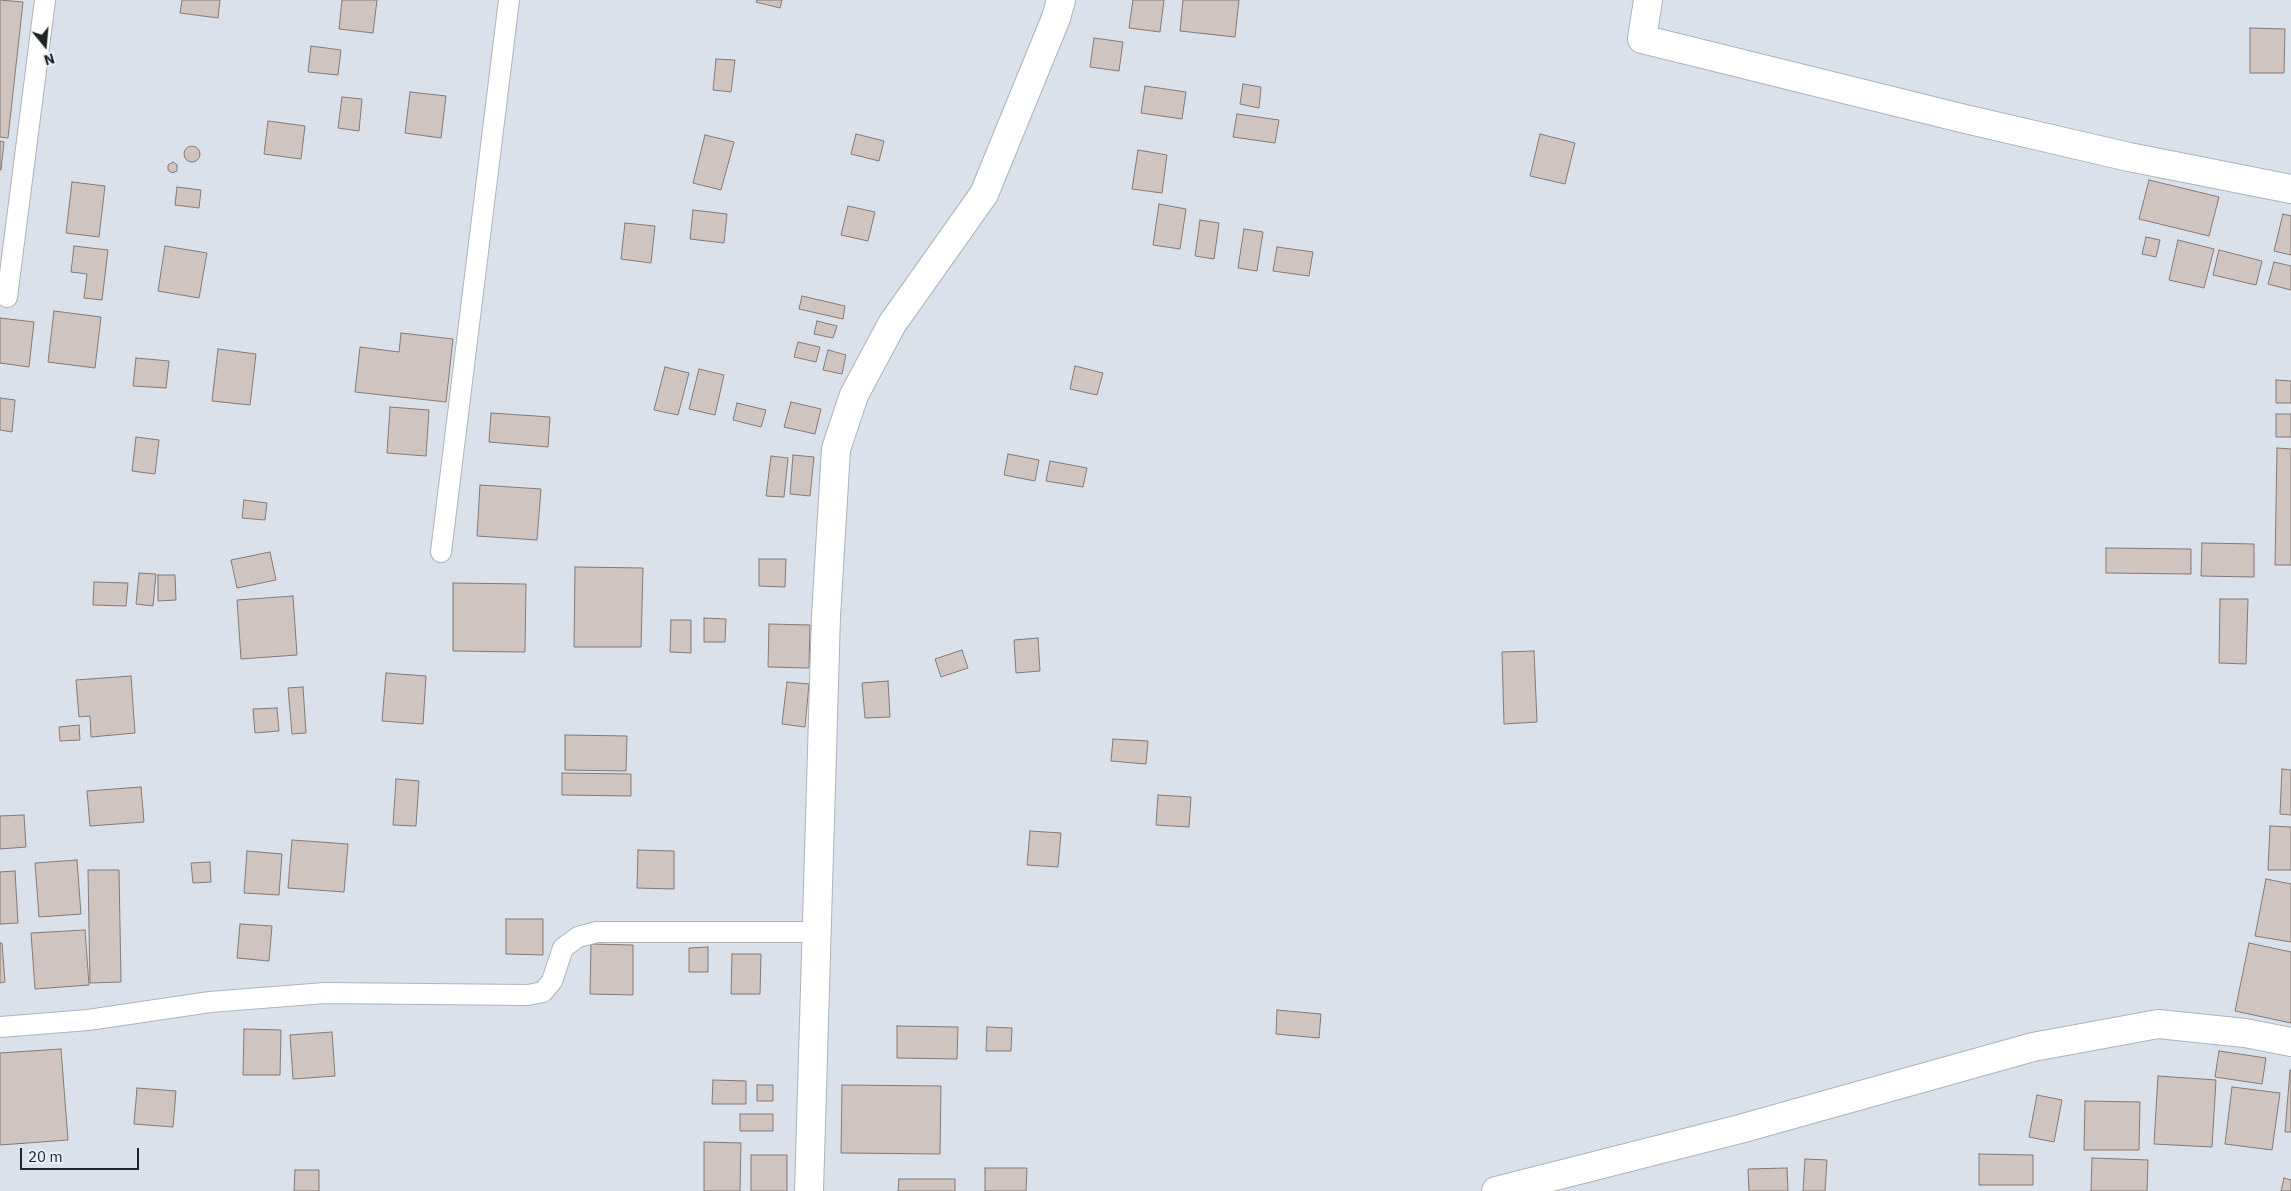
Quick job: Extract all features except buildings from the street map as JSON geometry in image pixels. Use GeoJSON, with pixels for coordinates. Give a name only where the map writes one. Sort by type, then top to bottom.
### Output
{"type":"FeatureCollection","features":[{"type":"Feature","properties":{"kind":"street"},"geometry":{"type":"LineString","coordinates":[[809,1191],[826,616],[836,449],[854,395],[892,324],[984,194],[1056,18],[1061,0]]}},
{"type":"Feature","properties":{"kind":"street"},"geometry":{"type":"LineString","coordinates":[[1648,0],[1642,39],[2110,153],[2291,189]]}},
{"type":"Feature","properties":{"kind":"street"},"geometry":{"type":"LineString","coordinates":[[1496,1191],[1740,1129],[2033,1047],[2158,1024],[2245,1033],[2291,1042]]}},
{"type":"Feature","properties":{"kind":"lane"},"geometry":{"type":"LineString","coordinates":[[7,296],[45,0]]}},
{"type":"Feature","properties":{"kind":"lane"},"geometry":{"type":"LineString","coordinates":[[441,552],[509,0]]}},
{"type":"Feature","properties":{"kind":"lane"},"geometry":{"type":"LineString","coordinates":[[0,1027],[88,1020],[210,1002],[325,993],[528,996],[543,992],[552,981],[563,948],[578,937],[597,932],[816,932]]}}]}
